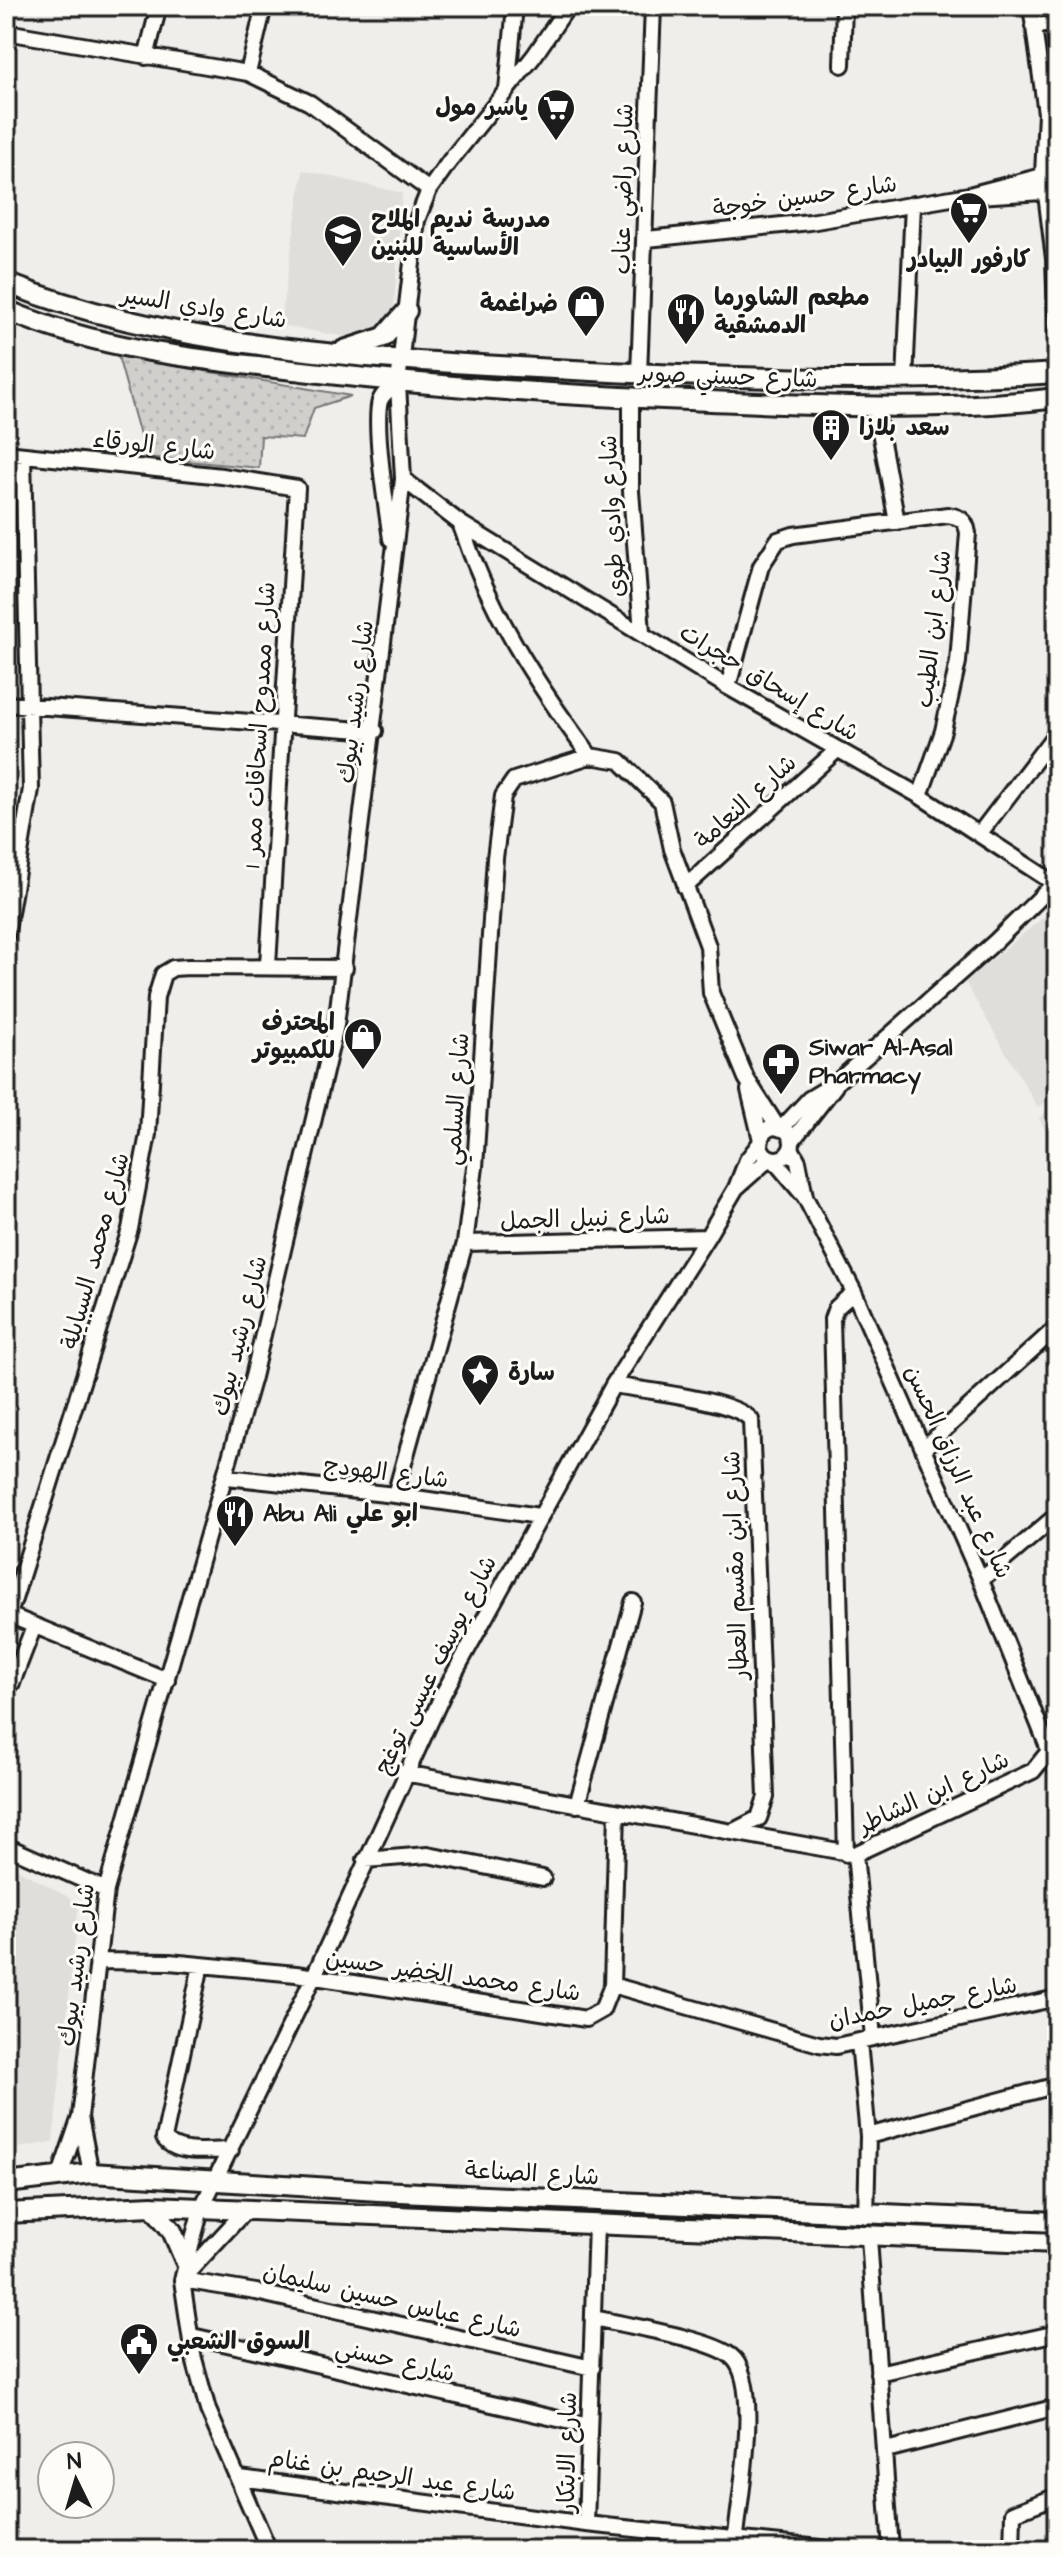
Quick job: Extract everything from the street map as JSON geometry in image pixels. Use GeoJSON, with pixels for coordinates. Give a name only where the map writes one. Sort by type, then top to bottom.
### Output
{"type":"FeatureCollection","features":[{"type":"Feature","properties":{"kind":"main road","name":"شارع وادي السير"},"geometry":{"type":"LineString","coordinates":[[6,283],[41,297],[147,326],[399,360]]}},
{"type":"Feature","properties":{"kind":"main road","name":"شارع وادي السير"},"geometry":{"type":"LineString","coordinates":[[6,310],[101,340],[183,358],[398,383]]}},
{"type":"Feature","properties":{"kind":"main road"},"geometry":{"type":"LineString","coordinates":[[333,352],[384,337],[407,311]]}},
{"type":"Feature","properties":{"kind":"main road","name":"شارع حسني صوبر"},"geometry":{"type":"LineString","coordinates":[[399,360],[639,374],[805,379],[905,380],[1057,373]]}},
{"type":"Feature","properties":{"kind":"main road"},"geometry":{"type":"LineString","coordinates":[[805,379],[805,403]]}},
{"type":"Feature","properties":{"kind":"main road","name":"شارع حسني صوبر"},"geometry":{"type":"LineString","coordinates":[[398,383],[631,398],[875,405],[1057,398]]}},
{"type":"Feature","properties":{"kind":"main road","name":"شارع الصناعة"},"geometry":{"type":"LineString","coordinates":[[6,2183],[91,2173],[866,2216],[1057,2222]]}},
{"type":"Feature","properties":{"kind":"main road"},"geometry":{"type":"LineString","coordinates":[[152,2206],[172,2231],[183,2271]]}},
{"type":"Feature","properties":{"kind":"main road","name":"شارع الصناعة"},"geometry":{"type":"LineString","coordinates":[[6,2213],[152,2206],[869,2238],[1057,2243]]}},
{"type":"Feature","properties":{"kind":"street"},"geometry":{"type":"LineString","coordinates":[[146,57],[159,6]]}},
{"type":"Feature","properties":{"kind":"street"},"geometry":{"type":"LineString","coordinates":[[248,73],[264,6]]}},
{"type":"Feature","properties":{"kind":"street"},"geometry":{"type":"LineString","coordinates":[[507,90],[515,6]]}},
{"type":"Feature","properties":{"kind":"street"},"geometry":{"type":"LineString","coordinates":[[398,383],[417,220],[429,190],[568,6]]}},
{"type":"Feature","properties":{"kind":"street","name":"شارع راضي عناب"},"geometry":{"type":"LineString","coordinates":[[639,374],[647,239],[646,157],[653,6]]}},
{"type":"Feature","properties":{"kind":"street"},"geometry":{"type":"LineString","coordinates":[[842,65],[844,6]]}},
{"type":"Feature","properties":{"kind":"street"},"geometry":{"type":"LineString","coordinates":[[1031,6],[1046,113],[1057,339]]}},
{"type":"Feature","properties":{"kind":"street"},"geometry":{"type":"LineString","coordinates":[[1033,26],[1057,24]]}},
{"type":"Feature","properties":{"kind":"street"},"geometry":{"type":"LineString","coordinates":[[6,32],[248,73],[310,103],[429,190]]}},
{"type":"Feature","properties":{"kind":"street"},"geometry":{"type":"LineString","coordinates":[[1046,113],[1057,148]]}},
{"type":"Feature","properties":{"kind":"street","name":"شارع حسين خوجة"},"geometry":{"type":"LineString","coordinates":[[647,239],[755,230],[969,195],[1047,173]]}},
{"type":"Feature","properties":{"kind":"street","name":"شارع حسين خوجة"},"geometry":{"type":"LineString","coordinates":[[969,195],[1004,197],[1049,194]]}},
{"type":"Feature","properties":{"kind":"street"},"geometry":{"type":"LineString","coordinates":[[905,380],[913,204]]}},
{"type":"Feature","properties":{"kind":"street"},"geometry":{"type":"LineString","coordinates":[[1054,259],[1057,243]]}},
{"type":"Feature","properties":{"kind":"street","name":"شارع رشيد بيوك"},"geometry":{"type":"LineString","coordinates":[[60,2175],[80,2117],[106,1890],[227,1477],[318,1116],[345,968],[403,479],[398,383]]}},
{"type":"Feature","properties":{"kind":"street","name":"شارع رشيد بيوك"},"geometry":{"type":"LineString","coordinates":[[394,556],[383,488],[380,409],[383,396],[398,383]]}},
{"type":"Feature","properties":{"kind":"street","name":"شارع وادي طوى"},"geometry":{"type":"LineString","coordinates":[[631,398],[631,491],[642,632]]}},
{"type":"Feature","properties":{"kind":"street"},"geometry":{"type":"LineString","coordinates":[[875,405],[897,522]]}},
{"type":"Feature","properties":{"kind":"street","name":"شارع الورقاء"},"geometry":{"type":"LineString","coordinates":[[6,453],[222,476],[297,488]]}},
{"type":"Feature","properties":{"kind":"street"},"geometry":{"type":"LineString","coordinates":[[6,936],[31,789],[23,456]]}},
{"type":"Feature","properties":{"kind":"street","name":"شارع إسحاق حجرات"},"geometry":{"type":"LineString","coordinates":[[403,479],[460,523],[728,687],[920,796],[1056,882]]}},
{"type":"Feature","properties":{"kind":"street","name":"شارع ممدوح اسحاقات ممر 1"},"geometry":{"type":"LineString","coordinates":[[268,965],[297,488]]}},
{"type":"Feature","properties":{"kind":"street","name":"شارع ابن الطيب"},"geometry":{"type":"LineString","coordinates":[[728,687],[761,566],[778,540],[793,535],[948,515],[964,521],[968,533],[958,662],[943,731],[920,796]]}},
{"type":"Feature","properties":{"kind":"street"},"geometry":{"type":"LineString","coordinates":[[460,523],[485,590],[531,675],[590,756],[620,761],[662,802],[685,887],[708,946],[711,993],[746,1078],[760,1141],[771,1158],[784,1157],[837,1082]]}},
{"type":"Feature","properties":{"kind":"street"},"geometry":{"type":"LineString","coordinates":[[6,704],[375,731]]}},
{"type":"Feature","properties":{"kind":"street"},"geometry":{"type":"LineString","coordinates":[[980,833],[1057,732]]}},
{"type":"Feature","properties":{"kind":"street","name":"شارع النعامة"},"geometry":{"type":"LineString","coordinates":[[685,887],[837,750]]}},
{"type":"Feature","properties":{"kind":"street","name":"شارع السلمي"},"geometry":{"type":"LineString","coordinates":[[395,1495],[465,1243],[475,1167],[495,858],[503,796],[514,780],[590,756]]}},
{"type":"Feature","properties":{"kind":"street"},"geometry":{"type":"LineString","coordinates":[[760,1141],[765,1132],[780,1128],[809,1099],[837,1082],[996,941],[1056,882]]}},
{"type":"Feature","properties":{"kind":"street","name":"شارع محمد السبايلة"},"geometry":{"type":"LineString","coordinates":[[8,1615],[130,1229],[148,1134],[158,984],[163,974],[173,968],[268,965],[345,968]]}},
{"type":"Feature","properties":{"kind":"street"},"geometry":{"type":"LineString","coordinates":[[746,1078],[791,1145]]}},
{"type":"Feature","properties":{"kind":"street","name":"شارع يوسف عيسى توغج"},"geometry":{"type":"LineString","coordinates":[[183,2271],[201,2209],[313,1978],[404,1773],[539,1516],[613,1385],[736,1188],[747,1160],[760,1141]]}},
{"type":"Feature","properties":{"kind":"street","name":"شارع عبد الرزاق الحسن"},"geometry":{"type":"LineString","coordinates":[[791,1145],[798,1161],[805,1197]]}},
{"type":"Feature","properties":{"kind":"street","name":"شارع يوسف عيسى توغج"},"geometry":{"type":"LineString","coordinates":[[736,1188],[771,1158]]}},
{"type":"Feature","properties":{"kind":"street","name":"شارع عبد الرزاق الحسن"},"geometry":{"type":"LineString","coordinates":[[771,1158],[805,1197],[854,1292],[1053,1746],[1057,1770]]}},
{"type":"Feature","properties":{"kind":"street","name":"شارع نبيل الجمل"},"geometry":{"type":"LineString","coordinates":[[465,1243],[707,1237]]}},
{"type":"Feature","properties":{"kind":"street"},"geometry":{"type":"LineString","coordinates":[[404,1773],[850,1854],[832,1319],[836,1308],[854,1292]]}},
{"type":"Feature","properties":{"kind":"street"},"geometry":{"type":"LineString","coordinates":[[924,1448],[1057,1327]]}},
{"type":"Feature","properties":{"kind":"street","name":"شارع ابن مقسم العطار"},"geometry":{"type":"LineString","coordinates":[[613,1385],[736,1410],[747,1415],[753,1428],[766,1797],[759,1818],[731,1833]]}},
{"type":"Feature","properties":{"kind":"street","name":"شارع الهودج"},"geometry":{"type":"LineString","coordinates":[[227,1477],[395,1495],[539,1516]]}},
{"type":"Feature","properties":{"kind":"street"},"geometry":{"type":"LineString","coordinates":[[981,1580],[1057,1515]]}},
{"type":"Feature","properties":{"kind":"street"},"geometry":{"type":"LineString","coordinates":[[577,1805],[633,1602]]}},
{"type":"Feature","properties":{"kind":"street"},"geometry":{"type":"LineString","coordinates":[[8,1615],[167,1680]]}},
{"type":"Feature","properties":{"kind":"street"},"geometry":{"type":"LineString","coordinates":[[6,1688],[12,1683],[34,1626]]}},
{"type":"Feature","properties":{"kind":"street","name":"شارع ابن الشاطر"},"geometry":{"type":"LineString","coordinates":[[866,2216],[866,2039],[850,1854],[1033,1771],[1053,1746]]}},
{"type":"Feature","properties":{"kind":"street","name":"شارع محمد الخضر حسين"},"geometry":{"type":"LineString","coordinates":[[97,1961],[201,1965],[313,1978],[586,2019],[602,2010],[612,1985],[617,1812]]}},
{"type":"Feature","properties":{"kind":"street"},"geometry":{"type":"LineString","coordinates":[[6,1846],[106,1890]]}},
{"type":"Feature","properties":{"kind":"street"},"geometry":{"type":"LineString","coordinates":[[365,1860],[428,1855],[543,1878]]}},
{"type":"Feature","properties":{"kind":"street"},"geometry":{"type":"LineString","coordinates":[[201,1965],[164,2138],[172,2146],[185,2149],[231,2150]]}},
{"type":"Feature","properties":{"kind":"street","name":"شارع جميل حمدان"},"geometry":{"type":"LineString","coordinates":[[612,1985],[819,2044],[866,2039],[1057,1998]]}},
{"type":"Feature","properties":{"kind":"street"},"geometry":{"type":"LineString","coordinates":[[868,2136],[1057,2085]]}},
{"type":"Feature","properties":{"kind":"street","name":"شارع رشيد بيوك"},"geometry":{"type":"LineString","coordinates":[[80,2117],[91,2173]]}},
{"type":"Feature","properties":{"kind":"street"},"geometry":{"type":"LineString","coordinates":[[246,2210],[183,2271],[202,2395],[269,2550]]}},
{"type":"Feature","properties":{"kind":"street","name":"شارع الابتكار"},"geometry":{"type":"LineString","coordinates":[[596,2224],[586,2524],[840,2550]]}},
{"type":"Feature","properties":{"kind":"street"},"geometry":{"type":"LineString","coordinates":[[869,2238],[891,2550]]}},
{"type":"Feature","properties":{"kind":"street","name":"شارع عباس حسين سليمان"},"geometry":{"type":"LineString","coordinates":[[183,2271],[256,2292],[592,2368]]}},
{"type":"Feature","properties":{"kind":"street"},"geometry":{"type":"LineString","coordinates":[[594,2318],[720,2350],[738,2363],[746,2385],[747,2412],[736,2537]]}},
{"type":"Feature","properties":{"kind":"street"},"geometry":{"type":"LineString","coordinates":[[878,2373],[1057,2333]]}},
{"type":"Feature","properties":{"kind":"street","name":"شارع حسني"},"geometry":{"type":"LineString","coordinates":[[192,2336],[589,2426]]}},
{"type":"Feature","properties":{"kind":"street"},"geometry":{"type":"LineString","coordinates":[[886,2450],[1057,2407]]}},
{"type":"Feature","properties":{"kind":"street","name":"شارع عبد الرحيم بن غنام"},"geometry":{"type":"LineString","coordinates":[[240,2478],[586,2524]]}},
{"type":"Feature","properties":{"kind":"street"},"geometry":{"type":"LineString","coordinates":[[1012,2550],[1013,2513],[1057,2496]]}},
{"type":"Feature","properties":{"kind":"shaded area","name":"مدرسة نديم الملاح الأساسية للبنين"},"geometry":{"type":"Polygon","coordinates":[[[303,170],[402,193],[394,307],[385,327],[351,338],[280,325],[303,170]]]}},
{"type":"Feature","properties":{"kind":"shaded area"},"geometry":{"type":"Polygon","coordinates":[[[118,356],[351,396],[314,408],[303,439],[261,436],[259,468],[146,457],[118,356]]]}},
{"type":"Feature","properties":{"kind":"shaded area"},"geometry":{"type":"Polygon","coordinates":[[[1057,906],[1057,1093],[1038,1108],[965,982],[1057,906]]]}},
{"type":"Feature","properties":{"kind":"shaded area"},"geometry":{"type":"Polygon","coordinates":[[[1057,1103],[1057,1153],[1039,1118],[1057,1103]]]}},
{"type":"Feature","properties":{"kind":"shaded area"},"geometry":{"type":"Polygon","coordinates":[[[8,1864],[79,1903],[53,2142],[6,2150],[8,1864]]]}},
{"type":"Feature","properties":{"kind":"place","name":"ياسر مول"},"geometry":{"type":"Point","coordinates":[556,142]}},
{"type":"Feature","properties":{"kind":"place","name":"كارفور البيادر"},"geometry":{"type":"Point","coordinates":[969,245]}},
{"type":"Feature","properties":{"kind":"place","name":"مدرسة نديم الملاح الأساسية للبنين"},"geometry":{"type":"Point","coordinates":[343,268]}},
{"type":"Feature","properties":{"kind":"place","name":"ضراغمة"},"geometry":{"type":"Point","coordinates":[586,338]}},
{"type":"Feature","properties":{"kind":"place","name":"مطعم الشاورما الدمشقية"},"geometry":{"type":"Point","coordinates":[686,346]}},
{"type":"Feature","properties":{"kind":"place","name":"سعد بلازا"},"geometry":{"type":"Point","coordinates":[831,462]}},
{"type":"Feature","properties":{"kind":"place","name":"المحترف للكمبيوتر"},"geometry":{"type":"Point","coordinates":[363,1071]}},
{"type":"Feature","properties":{"kind":"place","name":"Siwar Al-Asal Pharmacy"},"geometry":{"type":"Point","coordinates":[781,1096]}},
{"type":"Feature","properties":{"kind":"place","name":"سارة"},"geometry":{"type":"Point","coordinates":[480,1407]}},
{"type":"Feature","properties":{"kind":"place","name":"Abu Ali ابو علي"},"geometry":{"type":"Point","coordinates":[235,1548]}},
{"type":"Feature","properties":{"kind":"place","name":"السوق الشعبي"},"geometry":{"type":"Point","coordinates":[139,2376]}}]}
